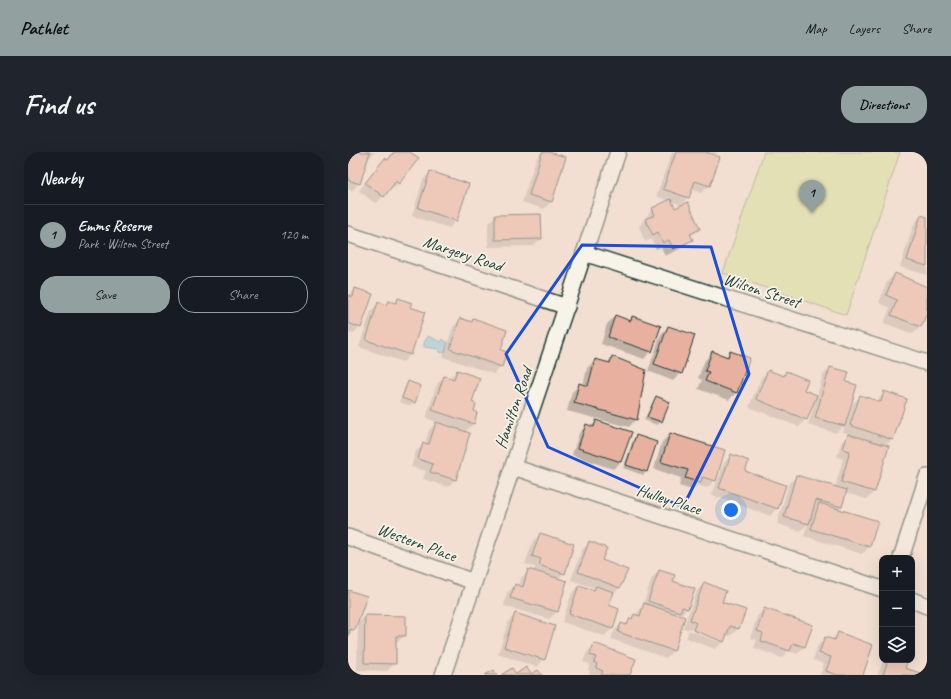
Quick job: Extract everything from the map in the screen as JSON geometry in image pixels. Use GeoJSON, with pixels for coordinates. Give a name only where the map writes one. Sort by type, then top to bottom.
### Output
{"type":"FeatureCollection","features":[{"type":"Feature","properties":{"kind":"street","name":"Hamilton Road"},"geometry":{"type":"LineString","coordinates":[[443,675],[618,152]]}},
{"type":"Feature","properties":{"kind":"street","name":"Margery Road"},"geometry":{"type":"LineString","coordinates":[[348,234],[567,307]]}},
{"type":"Feature","properties":{"kind":"street","name":"Wilson Street"},"geometry":{"type":"LineString","coordinates":[[584,254],[927,363]]}},
{"type":"Feature","properties":{"kind":"street","name":"Hulley Place"},"geometry":{"type":"LineString","coordinates":[[513,467],[879,588]]}},
{"type":"Feature","properties":{"kind":"street"},"geometry":{"type":"LineString","coordinates":[[902,555],[927,477]]}},
{"type":"Feature","properties":{"kind":"street","name":"Western Place"},"geometry":{"type":"LineString","coordinates":[[348,537],[474,582]]}},
{"type":"Feature","properties":{"kind":"street"},"geometry":{"type":"LineString","coordinates":[[915,601],[927,606]]}},
{"type":"Feature","properties":{"kind":"highlighted area"},"geometry":{"type":"Polygon","coordinates":[[[582,245],[711,247],[749,374],[683,507],[548,447],[506,354],[582,245]]]}},
{"type":"Feature","properties":{"kind":"green space"},"geometry":{"type":"Polygon","coordinates":[[[764,152],[900,152],[846,315],[723,273],[764,152]]]}},
{"type":"Feature","properties":{"kind":"water"},"geometry":{"type":"Polygon","coordinates":[[[428,336],[441,342],[443,339],[448,343],[445,352],[441,353],[438,349],[424,347],[424,343],[428,336]]]}},
{"type":"Feature","properties":{"kind":"building"},"geometry":{"type":"Polygon","coordinates":[[[348,152],[370,152],[360,184],[348,180],[348,152]]]}},
{"type":"Feature","properties":{"kind":"building"},"geometry":{"type":"Polygon","coordinates":[[[394,152],[410,152],[419,158],[399,184],[396,181],[384,197],[365,183],[385,158],[388,160],[394,152]]]}},
{"type":"Feature","properties":{"kind":"building"},"geometry":{"type":"Polygon","coordinates":[[[542,152],[549,152],[566,157],[552,202],[529,195],[542,152]]]}},
{"type":"Feature","properties":{"kind":"building"},"geometry":{"type":"Polygon","coordinates":[[[676,152],[705,152],[720,157],[710,186],[695,181],[689,198],[663,189],[676,152]]]}},
{"type":"Feature","properties":{"kind":"building"},"geometry":{"type":"Polygon","coordinates":[[[430,171],[469,184],[457,221],[418,208],[430,171]]]}},
{"type":"Feature","properties":{"kind":"building"},"geometry":{"type":"Polygon","coordinates":[[[671,199],[675,208],[688,202],[700,229],[690,234],[693,240],[673,249],[669,240],[663,243],[658,232],[653,235],[645,219],[655,215],[652,208],[671,199]]]}},
{"type":"Feature","properties":{"kind":"building"},"geometry":{"type":"Polygon","coordinates":[[[541,214],[542,239],[495,240],[495,215],[541,214]]]}},
{"type":"Feature","properties":{"kind":"building"},"geometry":{"type":"Polygon","coordinates":[[[921,215],[927,217],[927,266],[907,260],[921,215]]]}},
{"type":"Feature","properties":{"kind":"building"},"geometry":{"type":"Polygon","coordinates":[[[895,273],[927,287],[927,313],[921,327],[891,315],[897,300],[886,295],[895,273]]]}},
{"type":"Feature","properties":{"kind":"building"},"geometry":{"type":"Polygon","coordinates":[[[355,288],[373,294],[361,328],[348,323],[348,295],[353,297],[355,288]]]}},
{"type":"Feature","properties":{"kind":"building"},"geometry":{"type":"Polygon","coordinates":[[[398,298],[412,303],[410,307],[425,312],[411,355],[366,340],[378,302],[386,305],[388,301],[396,303],[398,298]]]}},
{"type":"Feature","properties":{"kind":"building"},"geometry":{"type":"Polygon","coordinates":[[[615,315],[631,321],[632,316],[661,326],[652,352],[608,337],[615,315]]]}},
{"type":"Feature","properties":{"kind":"building"},"geometry":{"type":"Polygon","coordinates":[[[460,318],[472,322],[473,318],[507,330],[501,350],[507,352],[502,367],[450,349],[460,318]]]}},
{"type":"Feature","properties":{"kind":"building"},"geometry":{"type":"Polygon","coordinates":[[[668,326],[695,335],[682,374],[654,364],[668,326]]]}},
{"type":"Feature","properties":{"kind":"building"},"geometry":{"type":"Polygon","coordinates":[[[712,351],[728,357],[730,351],[750,358],[737,393],[705,381],[709,372],[705,371],[712,351]]]}},
{"type":"Feature","properties":{"kind":"building"},"geometry":{"type":"Polygon","coordinates":[[[612,356],[646,370],[637,420],[574,403],[579,383],[588,386],[595,359],[610,363],[612,356]]]}},
{"type":"Feature","properties":{"kind":"building"},"geometry":{"type":"Polygon","coordinates":[[[830,367],[849,372],[846,382],[857,385],[845,426],[815,418],[830,367]]]}},
{"type":"Feature","properties":{"kind":"building"},"geometry":{"type":"Polygon","coordinates":[[[457,370],[480,378],[472,402],[476,404],[474,411],[477,413],[474,424],[432,410],[444,376],[454,379],[457,370]]]}},
{"type":"Feature","properties":{"kind":"building"},"geometry":{"type":"Polygon","coordinates":[[[768,370],[784,376],[786,371],[808,380],[804,390],[817,395],[807,420],[756,399],[768,370]]]}},
{"type":"Feature","properties":{"kind":"building"},"geometry":{"type":"Polygon","coordinates":[[[408,381],[421,386],[415,403],[402,398],[408,381]]]}},
{"type":"Feature","properties":{"kind":"building"},"geometry":{"type":"Polygon","coordinates":[[[884,391],[907,399],[893,440],[850,425],[860,395],[881,402],[884,391]]]}},
{"type":"Feature","properties":{"kind":"building"},"geometry":{"type":"Polygon","coordinates":[[[656,396],[670,402],[662,422],[647,417],[656,396]]]}},
{"type":"Feature","properties":{"kind":"building"},"geometry":{"type":"Polygon","coordinates":[[[596,420],[632,432],[621,462],[578,448],[586,424],[594,427],[596,420]]]}},
{"type":"Feature","properties":{"kind":"building"},"geometry":{"type":"Polygon","coordinates":[[[436,422],[470,433],[456,480],[430,472],[433,464],[418,459],[423,443],[429,444],[436,422]]]}},
{"type":"Feature","properties":{"kind":"building"},"geometry":{"type":"Polygon","coordinates":[[[670,433],[725,450],[716,481],[702,477],[701,483],[685,478],[688,470],[661,462],[670,433]]]}},
{"type":"Feature","properties":{"kind":"building"},"geometry":{"type":"Polygon","coordinates":[[[848,434],[889,446],[875,492],[841,482],[850,451],[843,449],[848,434]]]}},
{"type":"Feature","properties":{"kind":"building"},"geometry":{"type":"Polygon","coordinates":[[[636,435],[657,442],[647,472],[626,465],[636,435]]]}},
{"type":"Feature","properties":{"kind":"building"},"geometry":{"type":"Polygon","coordinates":[[[731,454],[749,461],[745,471],[786,485],[778,509],[719,488],[731,454]]]}},
{"type":"Feature","properties":{"kind":"building"},"geometry":{"type":"Polygon","coordinates":[[[796,475],[847,490],[842,507],[816,500],[809,524],[784,517],[796,475]]]}},
{"type":"Feature","properties":{"kind":"building"},"geometry":{"type":"Polygon","coordinates":[[[819,503],[878,521],[870,547],[811,529],[819,503]]]}},
{"type":"Feature","properties":{"kind":"building"},"geometry":{"type":"Polygon","coordinates":[[[540,533],[574,544],[565,574],[539,565],[541,559],[532,556],[540,533]]]}},
{"type":"Feature","properties":{"kind":"building"},"geometry":{"type":"Polygon","coordinates":[[[589,541],[607,548],[602,560],[628,570],[620,588],[578,572],[589,541]]]}},
{"type":"Feature","properties":{"kind":"building"},"geometry":{"type":"Polygon","coordinates":[[[528,569],[567,581],[558,612],[510,598],[515,584],[523,587],[528,569]]]}},
{"type":"Feature","properties":{"kind":"building"},"geometry":{"type":"Polygon","coordinates":[[[659,570],[675,575],[673,581],[695,589],[688,609],[682,607],[680,612],[648,601],[659,570]]]}},
{"type":"Feature","properties":{"kind":"building"},"geometry":{"type":"Polygon","coordinates":[[[704,582],[726,591],[722,602],[746,610],[739,629],[730,626],[724,642],[693,630],[696,623],[690,620],[704,582]]]}},
{"type":"Feature","properties":{"kind":"building"},"geometry":{"type":"Polygon","coordinates":[[[579,585],[594,590],[596,586],[614,592],[609,605],[619,609],[613,629],[569,614],[579,585]]]}},
{"type":"Feature","properties":{"kind":"building"},"geometry":{"type":"Polygon","coordinates":[[[348,590],[367,596],[355,630],[350,629],[348,636],[348,590]]]}},
{"type":"Feature","properties":{"kind":"building"},"geometry":{"type":"Polygon","coordinates":[[[644,603],[685,617],[674,651],[618,632],[621,623],[627,625],[630,618],[632,619],[634,614],[640,616],[644,603]]]}},
{"type":"Feature","properties":{"kind":"building"},"geometry":{"type":"Polygon","coordinates":[[[764,608],[813,625],[805,647],[793,643],[790,651],[761,641],[763,633],[757,631],[764,608]]]}},
{"type":"Feature","properties":{"kind":"building"},"geometry":{"type":"Polygon","coordinates":[[[515,613],[555,626],[545,660],[504,647],[515,613]]]}},
{"type":"Feature","properties":{"kind":"building"},"geometry":{"type":"Polygon","coordinates":[[[365,615],[406,616],[406,636],[396,636],[396,664],[364,663],[365,615]]]}},
{"type":"Feature","properties":{"kind":"building"},"geometry":{"type":"Polygon","coordinates":[[[838,632],[873,645],[863,675],[837,675],[826,671],[831,657],[819,653],[825,637],[835,640],[838,632]]]}},
{"type":"Feature","properties":{"kind":"building"},"geometry":{"type":"Polygon","coordinates":[[[594,643],[636,659],[630,675],[601,675],[603,671],[596,668],[597,664],[594,662],[596,657],[590,655],[594,643]]]}},
{"type":"Feature","properties":{"kind":"building"},"geometry":{"type":"Polygon","coordinates":[[[887,663],[907,663],[905,668],[926,675],[883,675],[887,663]]]}},
{"type":"Feature","properties":{"kind":"building"},"geometry":{"type":"Polygon","coordinates":[[[526,667],[531,674],[538,670],[542,675],[501,675],[512,668],[516,674],[526,667]]]}},
{"type":"Feature","properties":{"kind":"building"},"geometry":{"type":"Polygon","coordinates":[[[494,670],[497,675],[485,675],[494,670]]]}},
{"type":"Feature","properties":{"kind":"place","name":"Emms Reserve"},"geometry":{"type":"Point","coordinates":[812,213]}}]}
